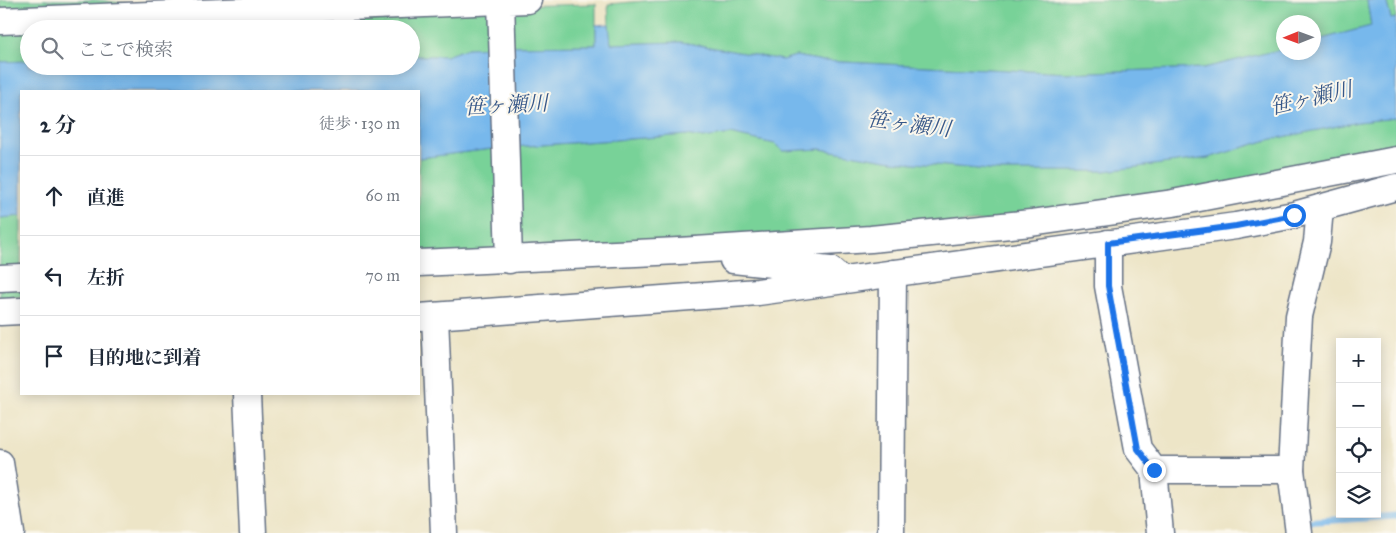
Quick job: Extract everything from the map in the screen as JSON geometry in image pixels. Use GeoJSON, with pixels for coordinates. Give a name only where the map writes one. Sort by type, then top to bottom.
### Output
{"type":"FeatureCollection","features":[{"type":"Feature","properties":{"kind":"street"},"geometry":{"type":"LineString","coordinates":[[157,0],[197,4],[205,14]]}},
{"type":"Feature","properties":{"kind":"street"},"geometry":{"type":"LineString","coordinates":[[51,20],[502,4],[528,0]]}},
{"type":"Feature","properties":{"kind":"street"},"geometry":{"type":"LineString","coordinates":[[502,4],[509,256]]}},
{"type":"Feature","properties":{"kind":"street"},"geometry":{"type":"LineString","coordinates":[[0,22],[20,21]]}},
{"type":"Feature","properties":{"kind":"street"},"geometry":{"type":"LineString","coordinates":[[420,263],[509,256],[694,250],[871,239],[1031,223],[1173,203],[1396,160]]}},
{"type":"Feature","properties":{"kind":"street"},"geometry":{"type":"LineString","coordinates":[[444,533],[427,317],[758,292],[842,281],[1236,226],[1320,208],[1396,187]]}},
{"type":"Feature","properties":{"kind":"street"},"geometry":{"type":"LineString","coordinates":[[1300,533],[1291,470],[1299,316],[1317,242],[1320,208]]}},
{"type":"Feature","properties":{"kind":"street"},"geometry":{"type":"LineString","coordinates":[[1108,243],[1108,286],[1138,449],[1154,470],[1160,533]]}},
{"type":"Feature","properties":{"kind":"street"},"geometry":{"type":"LineString","coordinates":[[694,250],[708,258],[830,270],[842,281]]}},
{"type":"Feature","properties":{"kind":"street"},"geometry":{"type":"LineString","coordinates":[[891,533],[893,273]]}},
{"type":"Feature","properties":{"kind":"street"},"geometry":{"type":"LineString","coordinates":[[0,278],[20,277]]}},
{"type":"Feature","properties":{"kind":"street"},"geometry":{"type":"LineString","coordinates":[[0,312],[20,311]]}},
{"type":"Feature","properties":{"kind":"street"},"geometry":{"type":"LineString","coordinates":[[247,395],[253,533]]}},
{"type":"Feature","properties":{"kind":"street"},"geometry":{"type":"LineString","coordinates":[[0,463],[10,533]]}},
{"type":"Feature","properties":{"kind":"street"},"geometry":{"type":"LineString","coordinates":[[1154,470],[1291,470]]}},
{"type":"Feature","properties":{"kind":"green space"},"geometry":{"type":"Polygon","coordinates":[[[0,0],[97,0],[172,8],[0,17],[0,0]]]}},
{"type":"Feature","properties":{"kind":"green space"},"geometry":{"type":"Polygon","coordinates":[[[656,0],[1367,0],[1371,26],[1321,39],[1321,15],[1276,15],[1276,51],[1204,68],[1067,73],[823,61],[796,56],[782,60],[681,42],[610,44],[608,4],[656,0]]]}},
{"type":"Feature","properties":{"kind":"green space"},"geometry":{"type":"Polygon","coordinates":[[[1386,0],[1396,0],[1396,18],[1391,19],[1386,0]]]}},
{"type":"Feature","properties":{"kind":"green space"},"geometry":{"type":"Polygon","coordinates":[[[596,4],[596,45],[508,46],[507,6],[596,4]]]}},
{"type":"Feature","properties":{"kind":"green space"},"geometry":{"type":"Polygon","coordinates":[[[497,8],[499,47],[468,48],[446,56],[420,56],[420,20],[146,20],[497,8]]]}},
{"type":"Feature","properties":{"kind":"green space"},"geometry":{"type":"Polygon","coordinates":[[[20,24],[20,61],[0,62],[0,25],[20,24]]]}},
{"type":"Feature","properties":{"kind":"green space"},"geometry":{"type":"Polygon","coordinates":[[[1396,118],[1396,152],[1029,218],[516,255],[512,147],[687,135],[703,138],[730,134],[775,144],[783,151],[820,149],[893,161],[1000,171],[1105,171],[1208,158],[1268,140],[1358,122],[1396,118]]]}},
{"type":"Feature","properties":{"kind":"green space"},"geometry":{"type":"Polygon","coordinates":[[[500,148],[503,255],[420,257],[420,158],[500,148]]]}},
{"type":"Feature","properties":{"kind":"green space"},"geometry":{"type":"Polygon","coordinates":[[[20,216],[20,272],[0,272],[0,218],[20,216]]]}},
{"type":"Feature","properties":{"kind":"green space"},"geometry":{"type":"Polygon","coordinates":[[[20,281],[20,297],[0,299],[0,282],[20,281]]]}},
{"type":"Feature","properties":{"kind":"water","name":"笹ヶ瀬川"},"geometry":{"type":"Polygon","coordinates":[[[1367,0],[1386,0],[1391,19],[1396,18],[1396,118],[1358,122],[1268,140],[1208,158],[1105,171],[1000,171],[893,161],[820,149],[783,151],[775,144],[730,134],[703,138],[687,135],[512,147],[508,46],[596,45],[596,25],[609,24],[611,44],[681,42],[782,60],[796,56],[823,61],[1067,73],[1204,68],[1276,51],[1276,60],[1321,60],[1321,39],[1371,26],[1367,0]]]}},
{"type":"Feature","properties":{"kind":"water"},"geometry":{"type":"Polygon","coordinates":[[[499,47],[500,148],[420,158],[420,90],[20,90],[20,216],[0,218],[0,62],[20,61],[20,75],[420,75],[420,56],[446,56],[468,48],[499,47]]]}},
{"type":"Feature","properties":{"kind":"waterway"},"geometry":{"type":"LineString","coordinates":[[1301,522],[1396,516]]}},
{"type":"Feature","properties":{"kind":"route"},"geometry":{"type":"LineString","coordinates":[[1154,470],[1138,449],[1127,379],[1108,286],[1108,243],[1236,226],[1294,215]]}}]}
